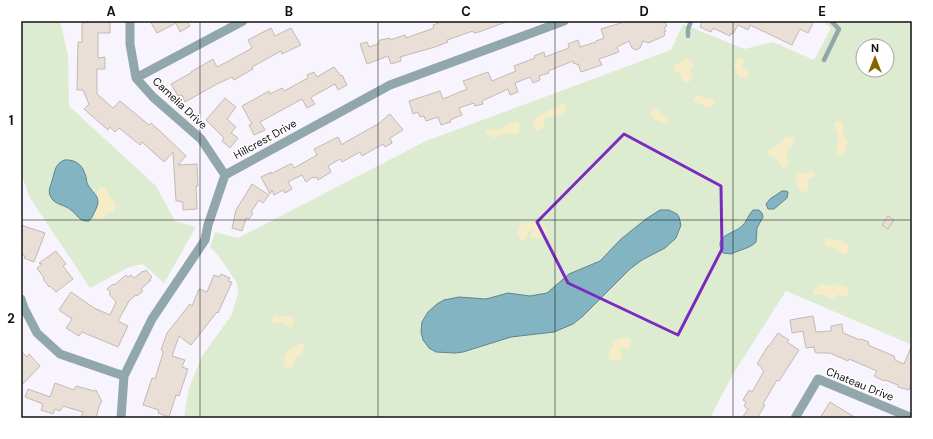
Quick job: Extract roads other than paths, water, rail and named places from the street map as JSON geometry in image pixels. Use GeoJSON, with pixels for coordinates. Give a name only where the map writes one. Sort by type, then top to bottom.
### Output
{"type":"FeatureCollection","features":[{"type":"Feature","properties":{"kind":"street","name":"Camelia Drive"},"geometry":{"type":"LineString","coordinates":[[130,21],[130,44],[136,78],[153,97],[201,139],[224,175]]}},
{"type":"Feature","properties":{"kind":"street"},"geometry":{"type":"LineString","coordinates":[[136,78],[243,21]]}},
{"type":"Feature","properties":{"kind":"street","name":"Hillcrest Drive"},"geometry":{"type":"LineString","coordinates":[[224,175],[390,85],[564,21]]}},
{"type":"Feature","properties":{"kind":"street"},"geometry":{"type":"LineString","coordinates":[[121,418],[124,376],[152,319],[205,240],[208,224],[224,175]]}},
{"type":"Feature","properties":{"kind":"street"},"geometry":{"type":"LineString","coordinates":[[21,299],[24,308],[38,334],[60,354],[124,376]]}},
{"type":"Feature","properties":{"kind":"street","name":"Chateau Drive"},"geometry":{"type":"LineString","coordinates":[[795,418],[818,379],[912,418]]}},
{"type":"Feature","properties":{"kind":"lane"},"geometry":{"type":"LineString","coordinates":[[688,36],[688,29],[692,21]]}},
{"type":"Feature","properties":{"kind":"lane"},"geometry":{"type":"LineString","coordinates":[[824,60],[839,29],[831,21]]}},
{"type":"Feature","properties":{"kind":"water"},"geometry":{"type":"Polygon","coordinates":[[[64,160],[75,162],[81,166],[85,173],[89,187],[98,199],[97,206],[89,221],[81,219],[71,210],[56,203],[50,196],[49,190],[55,169],[58,164],[64,160]]]}},
{"type":"Feature","properties":{"kind":"water"},"geometry":{"type":"Polygon","coordinates":[[[782,191],[788,192],[787,198],[774,209],[768,209],[766,204],[770,199],[782,191]]]}},
{"type":"Feature","properties":{"kind":"water"},"geometry":{"type":"Polygon","coordinates":[[[660,210],[669,210],[677,214],[679,217],[681,225],[676,238],[665,248],[642,260],[630,269],[573,324],[554,332],[511,337],[463,352],[455,353],[436,352],[429,348],[423,340],[421,332],[422,322],[428,312],[444,300],[459,297],[486,299],[508,293],[530,296],[547,293],[569,274],[600,261],[621,239],[660,210]]]}},
{"type":"Feature","properties":{"kind":"water"},"geometry":{"type":"Polygon","coordinates":[[[753,210],[759,210],[763,217],[757,228],[756,242],[731,254],[723,253],[720,247],[720,242],[722,239],[742,226],[753,210]]]}}]}
